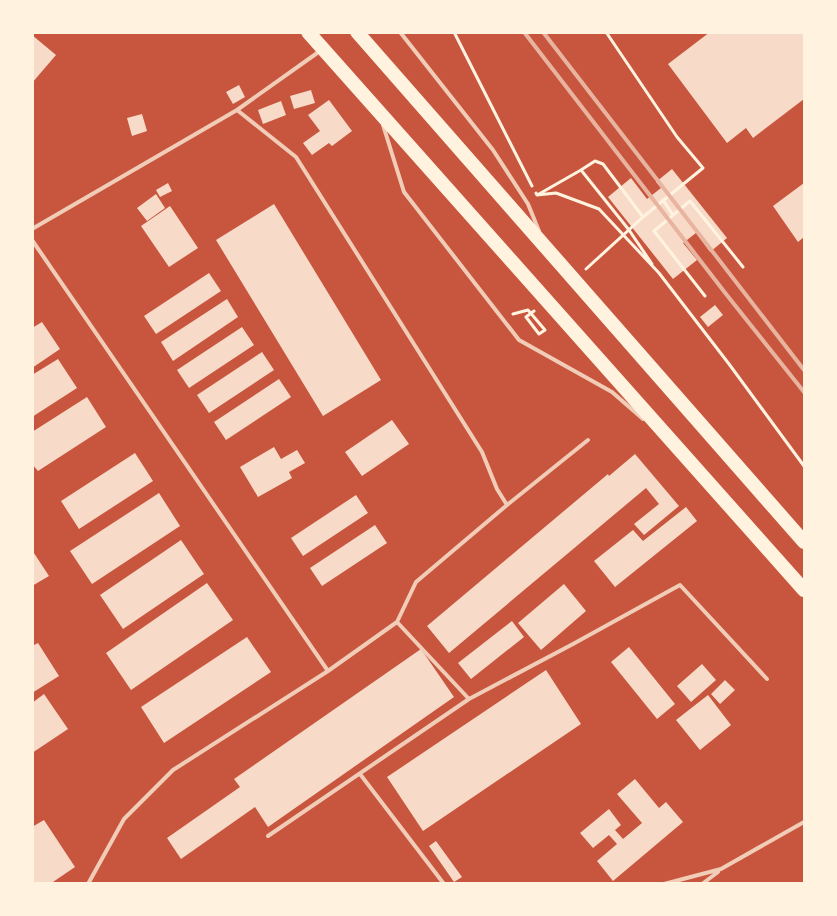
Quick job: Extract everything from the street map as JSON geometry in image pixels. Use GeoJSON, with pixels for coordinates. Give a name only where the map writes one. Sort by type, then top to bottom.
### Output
{"type":"FeatureCollection","features":[{"type":"Feature","properties":{"kind":"highway"},"geometry":{"type":"LineString","coordinates":[[308,32],[804,590]]}},
{"type":"Feature","properties":{"kind":"highway"},"geometry":{"type":"LineString","coordinates":[[357,32],[804,542]]}},
{"type":"Feature","properties":{"kind":"lane"},"geometry":{"type":"LineString","coordinates":[[400,32],[493,150],[528,204],[548,251]]}},
{"type":"Feature","properties":{"kind":"lane"},"geometry":{"type":"LineString","coordinates":[[32,230],[237,110],[322,50]]}},
{"type":"Feature","properties":{"kind":"lane"},"geometry":{"type":"LineString","coordinates":[[237,110],[296,157],[482,452],[497,489],[507,505]]}},
{"type":"Feature","properties":{"kind":"lane"},"geometry":{"type":"LineString","coordinates":[[380,113],[404,192],[519,340],[612,392],[676,446]]}},
{"type":"Feature","properties":{"kind":"lane"},"geometry":{"type":"LineString","coordinates":[[32,240],[328,672]]}},
{"type":"Feature","properties":{"kind":"lane"},"geometry":{"type":"LineString","coordinates":[[88,884],[124,820],[173,770],[328,672],[397,622],[416,582],[588,440]]}},
{"type":"Feature","properties":{"kind":"lane"},"geometry":{"type":"LineString","coordinates":[[268,836],[469,699],[680,585],[767,679]]}},
{"type":"Feature","properties":{"kind":"lane"},"geometry":{"type":"LineString","coordinates":[[397,622],[469,699]]}},
{"type":"Feature","properties":{"kind":"lane"},"geometry":{"type":"LineString","coordinates":[[360,774],[444,884]]}},
{"type":"Feature","properties":{"kind":"lane"},"geometry":{"type":"LineString","coordinates":[[702,884],[721,869],[804,822]]}},
{"type":"Feature","properties":{"kind":"lane"},"geometry":{"type":"LineString","coordinates":[[664,884],[721,869]]}},
{"type":"Feature","properties":{"kind":"path"},"geometry":{"type":"LineString","coordinates":[[454,32],[537,196]]}},
{"type":"Feature","properties":{"kind":"path"},"geometry":{"type":"LineString","coordinates":[[584,270],[643,217],[703,168],[677,136],[606,32]]}},
{"type":"Feature","properties":{"kind":"path"},"geometry":{"type":"LineString","coordinates":[[528,204],[537,196],[595,160],[603,164],[643,217]]}},
{"type":"Feature","properties":{"kind":"path"},"geometry":{"type":"LineString","coordinates":[[581,170],[629,230],[658,274]]}},
{"type":"Feature","properties":{"kind":"path"},"geometry":{"type":"LineString","coordinates":[[537,196],[556,193],[599,209],[658,274],[735,371],[804,466]]}},
{"type":"Feature","properties":{"kind":"path"},"geometry":{"type":"LineString","coordinates":[[663,200],[673,215]]}},
{"type":"Feature","properties":{"kind":"path"},"geometry":{"type":"LineString","coordinates":[[705,296],[654,230],[690,201],[742,267]]}},
{"type":"Feature","properties":{"kind":"path"},"geometry":{"type":"LineString","coordinates":[[528,310],[545,330],[539,334],[526,318],[540,306]]}},
{"type":"Feature","properties":{"kind":"building"},"geometry":{"type":"Polygon","coordinates":[[[710,32],[804,32],[804,99],[753,138],[746,128],[727,143],[668,64],[710,32]]]}},
{"type":"Feature","properties":{"kind":"building"},"geometry":{"type":"Polygon","coordinates":[[[32,35],[56,55],[32,83],[32,35]]]}},
{"type":"Feature","properties":{"kind":"building"},"geometry":{"type":"Polygon","coordinates":[[[239,85],[245,97],[233,104],[226,92],[239,85]]]}},
{"type":"Feature","properties":{"kind":"building"},"geometry":{"type":"Polygon","coordinates":[[[311,90],[315,103],[294,109],[290,96],[311,90]]]}},
{"type":"Feature","properties":{"kind":"building"},"geometry":{"type":"Polygon","coordinates":[[[329,100],[352,131],[332,146],[329,143],[312,155],[303,143],[320,131],[308,115],[329,100]]]}},
{"type":"Feature","properties":{"kind":"building"},"geometry":{"type":"Polygon","coordinates":[[[281,101],[286,115],[263,124],[258,110],[281,101]]]}},
{"type":"Feature","properties":{"kind":"building"},"geometry":{"type":"Polygon","coordinates":[[[142,114],[147,131],[132,136],[127,118],[142,114]]]}},
{"type":"Feature","properties":{"kind":"building"},"geometry":{"type":"Polygon","coordinates":[[[672,169],[727,238],[710,252],[696,233],[683,243],[697,260],[673,279],[608,197],[631,178],[647,199],[661,188],[656,182],[672,169]]]}},
{"type":"Feature","properties":{"kind":"building"},"geometry":{"type":"Polygon","coordinates":[[[168,183],[172,191],[160,197],[156,190],[168,183]]]}},
{"type":"Feature","properties":{"kind":"building"},"geometry":{"type":"Polygon","coordinates":[[[804,183],[804,237],[798,242],[773,206],[804,183]]]}},
{"type":"Feature","properties":{"kind":"building"},"geometry":{"type":"Polygon","coordinates":[[[156,194],[165,208],[147,221],[137,208],[156,194]]]}},
{"type":"Feature","properties":{"kind":"building"},"geometry":{"type":"Polygon","coordinates":[[[274,204],[381,380],[323,416],[216,240],[274,204]]]}},
{"type":"Feature","properties":{"kind":"building"},"geometry":{"type":"Polygon","coordinates":[[[170,206],[198,248],[169,267],[141,226],[170,206]]]}},
{"type":"Feature","properties":{"kind":"building"},"geometry":{"type":"Polygon","coordinates":[[[209,273],[221,291],[156,334],[144,316],[209,273]]]}},
{"type":"Feature","properties":{"kind":"building"},"geometry":{"type":"Polygon","coordinates":[[[227,299],[238,317],[173,361],[161,342],[227,299]]]}},
{"type":"Feature","properties":{"kind":"building"},"geometry":{"type":"Polygon","coordinates":[[[715,305],[723,315],[708,327],[700,317],[715,305]]]}},
{"type":"Feature","properties":{"kind":"building"},"geometry":{"type":"Polygon","coordinates":[[[42,322],[60,349],[32,368],[32,328],[42,322]]]}},
{"type":"Feature","properties":{"kind":"building"},"geometry":{"type":"Polygon","coordinates":[[[242,327],[254,345],[189,388],[177,370],[242,327]]]}},
{"type":"Feature","properties":{"kind":"building"},"geometry":{"type":"Polygon","coordinates":[[[262,352],[274,370],[209,413],[197,395],[262,352]]]}},
{"type":"Feature","properties":{"kind":"building"},"geometry":{"type":"Polygon","coordinates":[[[58,359],[77,388],[32,417],[32,375],[58,359]]]}},
{"type":"Feature","properties":{"kind":"building"},"geometry":{"type":"Polygon","coordinates":[[[279,379],[291,397],[226,440],[214,422],[279,379]]]}},
{"type":"Feature","properties":{"kind":"building"},"geometry":{"type":"Polygon","coordinates":[[[87,397],[106,427],[38,471],[32,464],[32,432],[87,397]]]}},
{"type":"Feature","properties":{"kind":"building"},"geometry":{"type":"Polygon","coordinates":[[[392,420],[409,444],[362,476],[345,452],[392,420]]]}},
{"type":"Feature","properties":{"kind":"building"},"geometry":{"type":"Polygon","coordinates":[[[274,447],[281,459],[297,450],[305,463],[289,472],[292,478],[258,497],[240,467],[274,447]]]}},
{"type":"Feature","properties":{"kind":"building"},"geometry":{"type":"Polygon","coordinates":[[[135,453],[153,481],[79,529],[61,501],[135,453]]]}},
{"type":"Feature","properties":{"kind":"building"},"geometry":{"type":"Polygon","coordinates":[[[635,454],[679,506],[644,535],[634,524],[659,504],[646,488],[449,653],[427,626],[608,474],[609,476],[635,454]]]}},
{"type":"Feature","properties":{"kind":"building"},"geometry":{"type":"Polygon","coordinates":[[[159,493],[180,526],[92,584],[70,551],[159,493]]]}},
{"type":"Feature","properties":{"kind":"building"},"geometry":{"type":"Polygon","coordinates":[[[356,495],[368,513],[303,556],[291,538],[356,495]]]}},
{"type":"Feature","properties":{"kind":"building"},"geometry":{"type":"Polygon","coordinates":[[[686,507],[697,521],[615,587],[594,561],[633,530],[643,541],[686,507]]]}},
{"type":"Feature","properties":{"kind":"building"},"geometry":{"type":"Polygon","coordinates":[[[375,525],[387,543],[322,586],[310,568],[375,525]]]}},
{"type":"Feature","properties":{"kind":"building"},"geometry":{"type":"Polygon","coordinates":[[[181,540],[204,574],[123,629],[100,595],[181,540]]]}},
{"type":"Feature","properties":{"kind":"building"},"geometry":{"type":"Polygon","coordinates":[[[32,550],[49,576],[32,586],[32,550]]]}},
{"type":"Feature","properties":{"kind":"building"},"geometry":{"type":"Polygon","coordinates":[[[207,583],[233,620],[131,690],[106,653],[207,583]]]}},
{"type":"Feature","properties":{"kind":"building"},"geometry":{"type":"Polygon","coordinates":[[[564,584],[586,611],[541,650],[518,623],[564,584]]]}},
{"type":"Feature","properties":{"kind":"building"},"geometry":{"type":"Polygon","coordinates":[[[512,621],[524,637],[471,679],[458,663],[512,621]]]}},
{"type":"Feature","properties":{"kind":"building"},"geometry":{"type":"Polygon","coordinates":[[[247,637],[271,672],[164,743],[141,707],[247,637]]]}},
{"type":"Feature","properties":{"kind":"building"},"geometry":{"type":"Polygon","coordinates":[[[38,643],[59,676],[32,693],[32,646],[38,643]]]}},
{"type":"Feature","properties":{"kind":"building"},"geometry":{"type":"Polygon","coordinates":[[[629,647],[675,704],[657,719],[611,662],[629,647]]]}},
{"type":"Feature","properties":{"kind":"building"},"geometry":{"type":"Polygon","coordinates":[[[421,649],[454,697],[268,827],[255,807],[181,859],[167,838],[240,787],[234,779],[421,649]]]}},
{"type":"Feature","properties":{"kind":"building"},"geometry":{"type":"Polygon","coordinates":[[[702,664],[716,680],[691,702],[677,686],[702,664]]]}},
{"type":"Feature","properties":{"kind":"building"},"geometry":{"type":"Polygon","coordinates":[[[546,670],[581,724],[423,831],[387,777],[546,670]]]}},
{"type":"Feature","properties":{"kind":"building"},"geometry":{"type":"Polygon","coordinates":[[[725,680],[735,690],[720,704],[711,694],[725,680]]]}},
{"type":"Feature","properties":{"kind":"building"},"geometry":{"type":"Polygon","coordinates":[[[44,694],[68,729],[32,753],[32,703],[44,694]]]}},
{"type":"Feature","properties":{"kind":"building"},"geometry":{"type":"Polygon","coordinates":[[[708,695],[731,725],[700,750],[676,720],[708,695]]]}},
{"type":"Feature","properties":{"kind":"building"},"geometry":{"type":"Polygon","coordinates":[[[635,779],[659,808],[666,802],[683,822],[613,881],[597,861],[617,844],[609,835],[593,848],[580,833],[609,809],[621,825],[615,830],[623,839],[642,823],[617,794],[635,779]]]}},
{"type":"Feature","properties":{"kind":"building"},"geometry":{"type":"Polygon","coordinates":[[[44,820],[75,867],[50,884],[32,884],[32,827],[44,820]]]}},
{"type":"Feature","properties":{"kind":"building"},"geometry":{"type":"Polygon","coordinates":[[[436,841],[462,877],[454,882],[429,846],[436,841]]]}},
{"type":"Feature","properties":{"kind":"railway"},"geometry":{"type":"LineString","coordinates":[[524,32],[804,392]]}},
{"type":"Feature","properties":{"kind":"railway"},"geometry":{"type":"LineString","coordinates":[[543,32],[804,370]]}}]}
